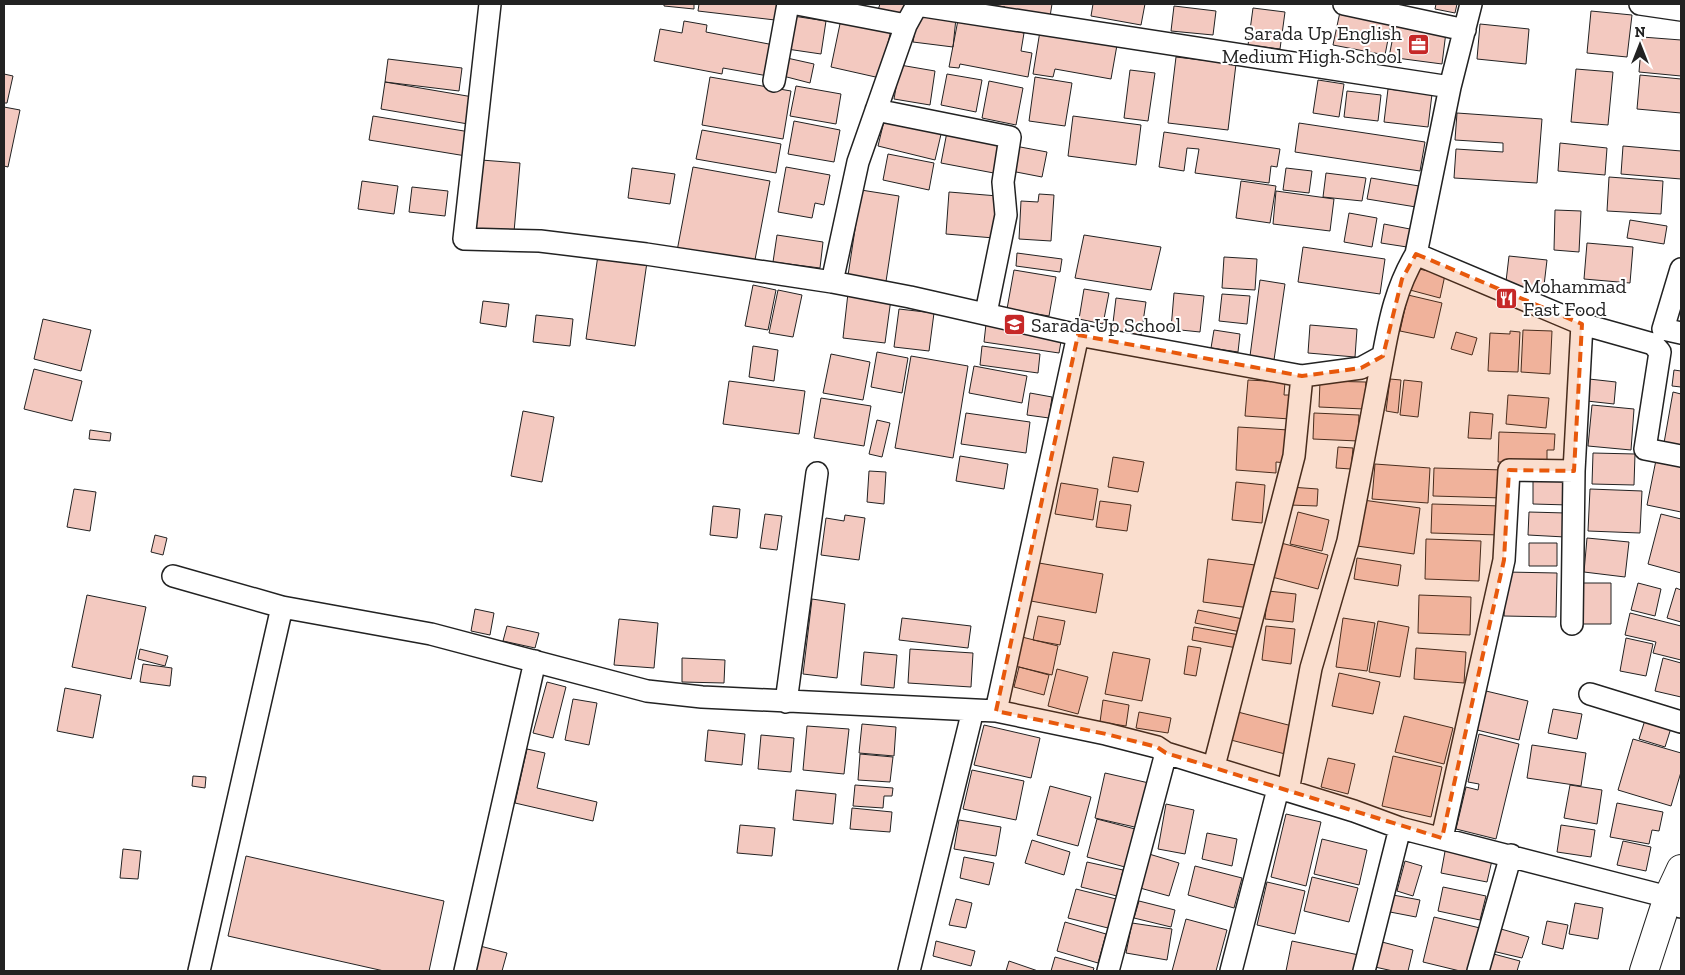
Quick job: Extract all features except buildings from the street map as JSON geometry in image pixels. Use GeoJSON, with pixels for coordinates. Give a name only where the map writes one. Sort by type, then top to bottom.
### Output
{"type":"FeatureCollection","features":[{"type":"Feature","properties":{"kind":"main road"},"geometry":{"type":"LineString","coordinates":[[1644,971],[1674,902],[1681,869]]}},
{"type":"Feature","properties":{"kind":"street"},"geometry":{"type":"LineString","coordinates":[[490,4],[484,78],[464,239],[540,242],[646,254],[832,282],[1078,335],[1302,376],[1361,368],[1383,356]]}},
{"type":"Feature","properties":{"kind":"street"},"geometry":{"type":"LineString","coordinates":[[774,81],[788,4]]}},
{"type":"Feature","properties":{"kind":"street"},"geometry":{"type":"LineString","coordinates":[[797,4],[906,26]]}},
{"type":"Feature","properties":{"kind":"street"},"geometry":{"type":"LineString","coordinates":[[832,282],[858,162],[906,26],[917,4],[1450,87]]}},
{"type":"Feature","properties":{"kind":"street"},"geometry":{"type":"LineString","coordinates":[[1344,4],[1465,30]]}},
{"type":"Feature","properties":{"kind":"street"},"geometry":{"type":"LineString","coordinates":[[1231,971],[1283,790],[1311,668],[1348,541],[1391,314],[1402,279],[1416,254],[1450,87],[1472,4]]}},
{"type":"Feature","properties":{"kind":"street"},"geometry":{"type":"LineString","coordinates":[[1640,4],[1681,10]]}},
{"type":"Feature","properties":{"kind":"street"},"geometry":{"type":"LineString","coordinates":[[876,110],[1010,137],[1003,182],[1006,215],[986,314]]}},
{"type":"Feature","properties":{"kind":"street"},"geometry":{"type":"LineString","coordinates":[[1416,254],[1582,324],[1653,344],[1660,352],[1645,449],[1681,456]]}},
{"type":"Feature","properties":{"kind":"street"},"geometry":{"type":"LineString","coordinates":[[1681,269],[1663,329],[1681,333]]}},
{"type":"Feature","properties":{"kind":"street"},"geometry":{"type":"LineString","coordinates":[[1572,624],[1574,471],[1582,324]]}},
{"type":"Feature","properties":{"kind":"street"},"geometry":{"type":"LineString","coordinates":[[996,711],[1078,335]]}},
{"type":"Feature","properties":{"kind":"street"},"geometry":{"type":"LineString","coordinates":[[1214,766],[1294,456],[1302,376]]}},
{"type":"Feature","properties":{"kind":"street"},"geometry":{"type":"LineString","coordinates":[[1442,838],[1504,560],[1509,470],[1574,471]]}},
{"type":"Feature","properties":{"kind":"street"},"geometry":{"type":"LineString","coordinates":[[786,702],[818,473]]}},
{"type":"Feature","properties":{"kind":"street"},"geometry":{"type":"LineString","coordinates":[[173,576],[282,607],[431,634],[647,691],[786,702],[996,711],[1106,734],[1157,747],[1166,754],[1214,766],[1283,790],[1354,811],[1400,828],[1511,855],[1674,902]]}},
{"type":"Feature","properties":{"kind":"street"},"geometry":{"type":"LineString","coordinates":[[199,971],[282,607]]}},
{"type":"Feature","properties":{"kind":"street"},"geometry":{"type":"LineString","coordinates":[[465,971],[535,661]]}},
{"type":"Feature","properties":{"kind":"street"},"geometry":{"type":"LineString","coordinates":[[1590,694],[1681,722]]}},
{"type":"Feature","properties":{"kind":"street"},"geometry":{"type":"LineString","coordinates":[[909,971],[973,710]]}},
{"type":"Feature","properties":{"kind":"street"},"geometry":{"type":"LineString","coordinates":[[1108,971],[1166,754]]}},
{"type":"Feature","properties":{"kind":"street"},"geometry":{"type":"LineString","coordinates":[[1364,971],[1400,828]]}},
{"type":"Feature","properties":{"kind":"street"},"geometry":{"type":"LineString","coordinates":[[1478,971],[1511,855]]}},
{"type":"Feature","properties":{"kind":"highlighted area"},"geometry":{"type":"Polygon","coordinates":[[[1416,254],[1582,324],[1574,471],[1509,470],[1504,560],[1442,838],[1166,753],[1157,747],[1106,734],[996,711],[1078,335],[1302,376],[1361,368],[1383,356],[1402,279],[1416,254]]]}},
{"type":"Feature","properties":{"kind":"place","name":"Sarada Up English Medium High School"},"geometry":{"type":"Point","coordinates":[1418,44]}},
{"type":"Feature","properties":{"kind":"place","name":"Mohammad Fast Food"},"geometry":{"type":"Point","coordinates":[1507,298]}},
{"type":"Feature","properties":{"kind":"place","name":"Sarada Up School"},"geometry":{"type":"Point","coordinates":[1015,325]}}]}
